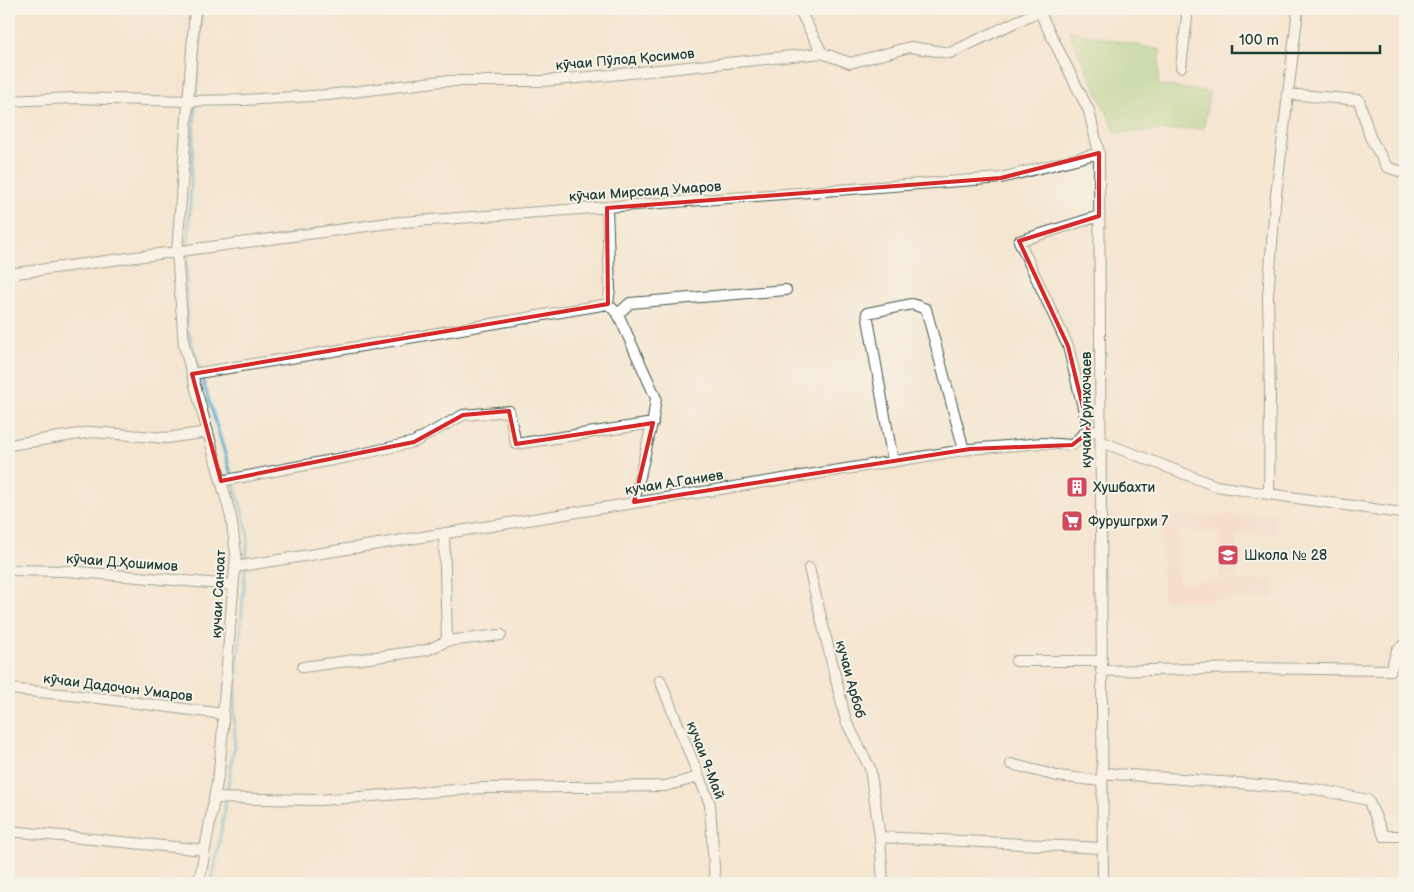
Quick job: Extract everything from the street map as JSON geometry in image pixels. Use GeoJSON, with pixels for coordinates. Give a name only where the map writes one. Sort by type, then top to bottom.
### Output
{"type":"FeatureCollection","features":[{"type":"Feature","properties":{"kind":"street","name":"кучаи Саноат"},"geometry":{"type":"LineString","coordinates":[[195,9],[193,101],[184,251],[184,345],[197,373],[208,432],[228,479],[236,554],[242,566],[233,585],[223,714],[222,798],[205,850],[199,883]]}},
{"type":"Feature","properties":{"kind":"street"},"geometry":{"type":"LineString","coordinates":[[799,9],[822,53]]}},
{"type":"Feature","properties":{"kind":"street"},"geometry":{"type":"LineString","coordinates":[[1181,67],[1187,17],[1186,9]]}},
{"type":"Feature","properties":{"kind":"street"},"geometry":{"type":"LineString","coordinates":[[1269,494],[1268,296],[1275,204],[1298,9]]}},
{"type":"Feature","properties":{"kind":"street","name":"кӯчаи Пӯлод Қосимов"},"geometry":{"type":"LineString","coordinates":[[9,100],[73,98],[193,101],[244,100],[328,95],[442,80],[543,81],[822,53],[850,63],[910,47],[950,53],[1039,10]]}},
{"type":"Feature","properties":{"kind":"street","name":"кучаи Урунхочаев"},"geometry":{"type":"LineString","coordinates":[[1039,10],[1089,111],[1099,153],[1103,883]]}},
{"type":"Feature","properties":{"kind":"street"},"geometry":{"type":"LineString","coordinates":[[1287,94],[1359,100],[1370,137],[1387,167],[1405,173]]}},
{"type":"Feature","properties":{"kind":"street","name":"кӯчаи Мирсаид Умаров"},"geometry":{"type":"LineString","coordinates":[[9,274],[389,224],[1001,178],[1099,153]]}},
{"type":"Feature","properties":{"kind":"street"},"geometry":{"type":"LineString","coordinates":[[607,208],[610,289],[608,304]]}},
{"type":"Feature","properties":{"kind":"street"},"geometry":{"type":"LineString","coordinates":[[1089,432],[1068,346],[1019,241],[1100,216]]}},
{"type":"Feature","properties":{"kind":"street"},"geometry":{"type":"LineString","coordinates":[[618,314],[630,303],[786,290]]}},
{"type":"Feature","properties":{"kind":"street"},"geometry":{"type":"LineString","coordinates":[[608,304],[618,314],[656,398],[634,502]]}},
{"type":"Feature","properties":{"kind":"street"},"geometry":{"type":"LineString","coordinates":[[197,373],[608,304]]}},
{"type":"Feature","properties":{"kind":"street"},"geometry":{"type":"LineString","coordinates":[[893,462],[867,313],[912,304],[926,309],[964,450]]}},
{"type":"Feature","properties":{"kind":"street"},"geometry":{"type":"LineString","coordinates":[[1405,353],[1405,359]]}},
{"type":"Feature","properties":{"kind":"street"},"geometry":{"type":"LineString","coordinates":[[228,479],[414,442],[463,415],[509,411],[516,444],[652,423]]}},
{"type":"Feature","properties":{"kind":"street"},"geometry":{"type":"LineString","coordinates":[[9,445],[92,432],[167,438],[208,432]]}},
{"type":"Feature","properties":{"kind":"street","name":"кучаи А.Ганиев"},"geometry":{"type":"LineString","coordinates":[[242,566],[964,450],[1042,443],[1072,445],[1085,432],[1100,436]]}},
{"type":"Feature","properties":{"kind":"street"},"geometry":{"type":"LineString","coordinates":[[1100,436],[1216,486],[1405,512]]}},
{"type":"Feature","properties":{"kind":"street"},"geometry":{"type":"LineString","coordinates":[[444,533],[447,641]]}},
{"type":"Feature","properties":{"kind":"street","name":"кучаи Арбоб"},"geometry":{"type":"LineString","coordinates":[[809,568],[846,722],[870,768],[880,837],[883,883]]}},
{"type":"Feature","properties":{"kind":"street","name":"кӯчаи Д.Ҳошимов"},"geometry":{"type":"LineString","coordinates":[[9,570],[67,571],[233,585]]}},
{"type":"Feature","properties":{"kind":"street"},"geometry":{"type":"LineString","coordinates":[[303,667],[427,650],[447,641],[501,635]]}},
{"type":"Feature","properties":{"kind":"street"},"geometry":{"type":"LineString","coordinates":[[1016,661],[1101,666],[1391,670],[1397,650],[1405,644]]}},
{"type":"Feature","properties":{"kind":"street","name":"кучаи 9-Май"},"geometry":{"type":"LineString","coordinates":[[660,680],[710,804],[715,883]]}},
{"type":"Feature","properties":{"kind":"street","name":"кӯчаи Дадоҷон Умаров"},"geometry":{"type":"LineString","coordinates":[[9,689],[91,696],[223,714]]}},
{"type":"Feature","properties":{"kind":"street"},"geometry":{"type":"LineString","coordinates":[[1011,764],[1057,776],[1314,789],[1368,800],[1384,836],[1405,836]]}},
{"type":"Feature","properties":{"kind":"street"},"geometry":{"type":"LineString","coordinates":[[222,798],[318,800],[483,788],[665,786],[699,776]]}},
{"type":"Feature","properties":{"kind":"street"},"geometry":{"type":"LineString","coordinates":[[9,831],[205,850]]}},
{"type":"Feature","properties":{"kind":"street"},"geometry":{"type":"LineString","coordinates":[[880,837],[1102,848]]}},
{"type":"Feature","properties":{"kind":"highlighted area"},"geometry":{"type":"Polygon","coordinates":[[[1099,153],[1099,216],[1019,241],[1068,346],[1089,432],[1072,445],[970,449],[634,502],[653,423],[516,444],[509,411],[463,415],[414,442],[221,481],[192,374],[608,304],[607,208],[1001,178],[1099,153]]]}},
{"type":"Feature","properties":{"kind":"shaded area","name":"Школа № 28"},"geometry":{"type":"Polygon","coordinates":[[[1275,513],[1275,534],[1237,533],[1237,576],[1219,578],[1218,532],[1178,531],[1178,584],[1233,580],[1273,580],[1274,598],[1163,600],[1162,517],[1275,513]]]}},
{"type":"Feature","properties":{"kind":"green space"},"geometry":{"type":"Polygon","coordinates":[[[1069,31],[1160,50],[1158,85],[1209,92],[1204,128],[1116,133],[1069,31]]]}},
{"type":"Feature","properties":{"kind":"waterway"},"geometry":{"type":"LineString","coordinates":[[187,325],[186,286],[202,9]]}},
{"type":"Feature","properties":{"kind":"waterway"},"geometry":{"type":"LineString","coordinates":[[188,331],[248,535],[234,713],[235,740],[212,883]]}},
{"type":"Feature","properties":{"kind":"place","name":"Хушбахти"},"geometry":{"type":"Point","coordinates":[1077,487]}},
{"type":"Feature","properties":{"kind":"place","name":"Фурушгрхи 7"},"geometry":{"type":"Point","coordinates":[1072,521]}},
{"type":"Feature","properties":{"kind":"place","name":"Школа № 28"},"geometry":{"type":"Point","coordinates":[1228,555]}}]}
